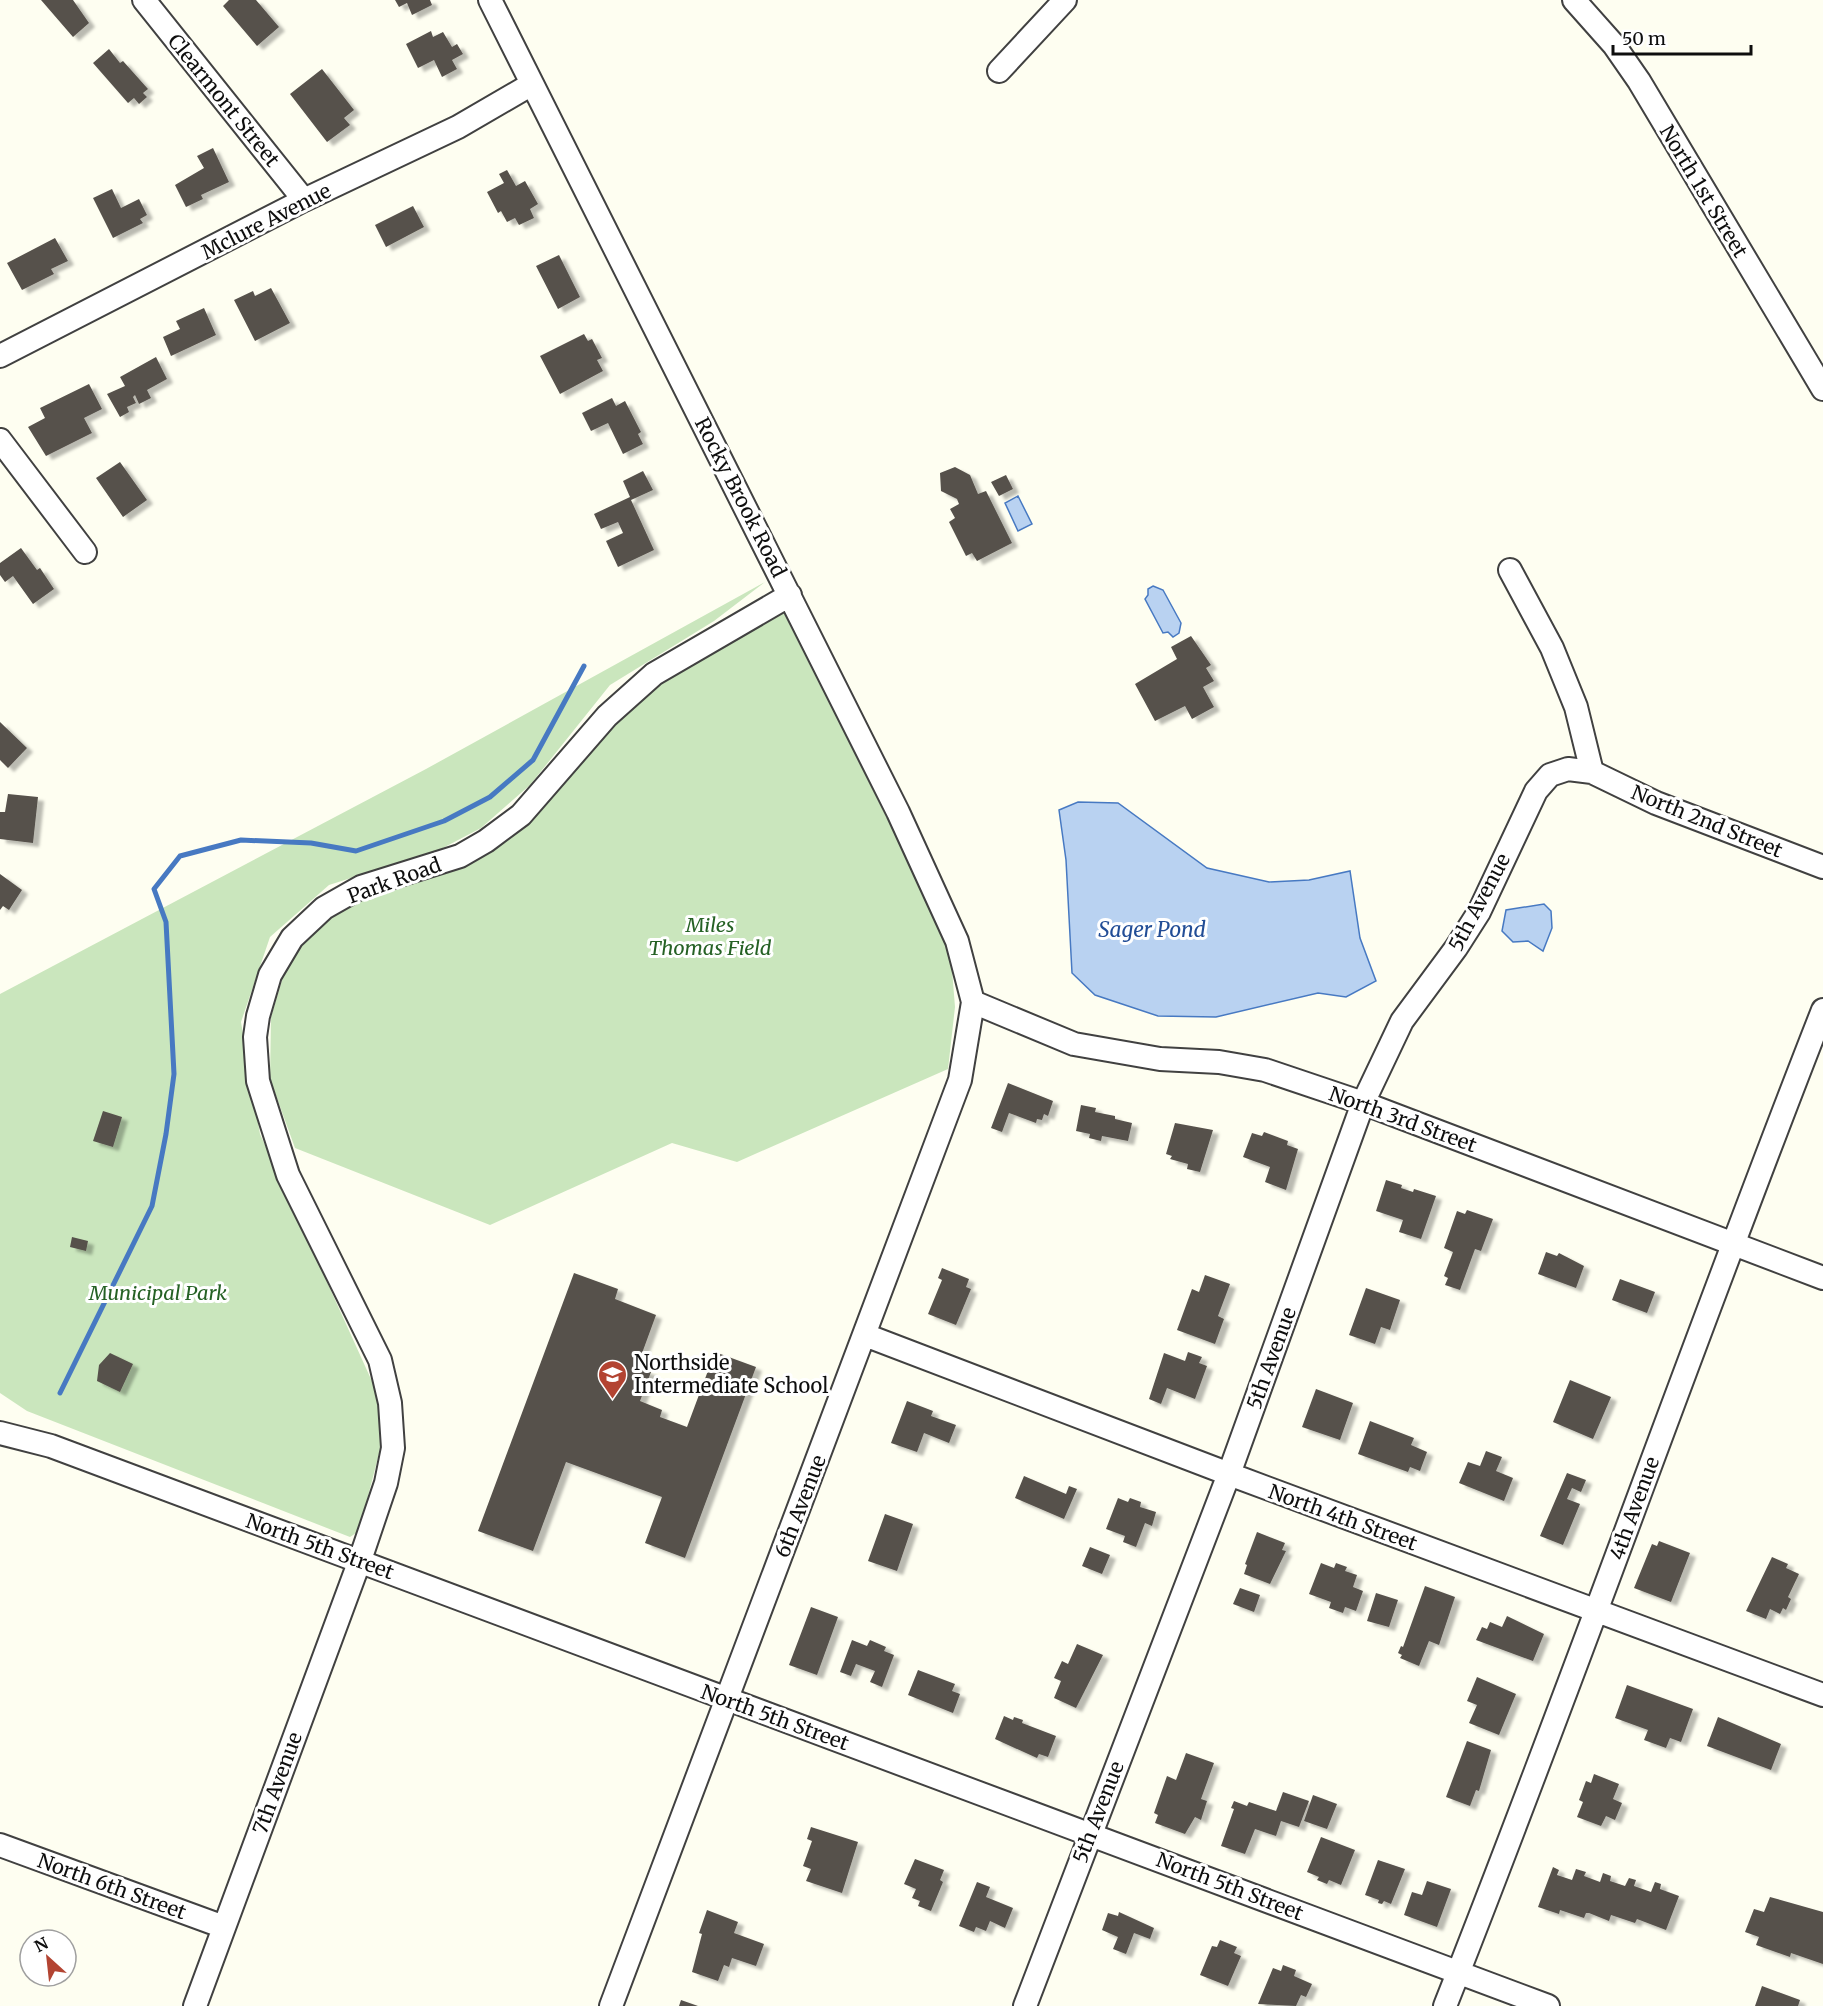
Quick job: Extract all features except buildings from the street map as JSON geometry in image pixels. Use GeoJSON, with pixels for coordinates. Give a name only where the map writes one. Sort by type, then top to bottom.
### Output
{"type":"FeatureCollection","features":[{"type":"Feature","properties":{"kind":"street","name":"Clearmont Street"},"geometry":{"type":"LineString","coordinates":[[144,0],[304,200]]}},
{"type":"Feature","properties":{"kind":"street","name":"Rocky Brook Road"},"geometry":{"type":"LineString","coordinates":[[490,0],[898,812],[952,930],[972,1002]]}},
{"type":"Feature","properties":{"kind":"street"},"geometry":{"type":"LineString","coordinates":[[999,71],[1065,0]]}},
{"type":"Feature","properties":{"kind":"street","name":"North 1st Street"},"geometry":{"type":"LineString","coordinates":[[1574,0],[1614,45],[1639,81],[1823,389]]}},
{"type":"Feature","properties":{"kind":"street","name":"Mclure Avenue"},"geometry":{"type":"LineString","coordinates":[[0,356],[304,200],[458,127],[532,84]]}},
{"type":"Feature","properties":{"kind":"street"},"geometry":{"type":"LineString","coordinates":[[0,440],[86,552]]}},
{"type":"Feature","properties":{"kind":"street"},"geometry":{"type":"LineString","coordinates":[[1510,570],[1552,648],[1576,708],[1592,772]]}},
{"type":"Feature","properties":{"kind":"street","name":"Park Road"},"geometry":{"type":"LineString","coordinates":[[360,1560],[386,1483],[393,1448],[390,1403],[380,1360],[288,1174],[258,1081],[255,1037],[258,1016],[270,975],[292,938],[324,908],[361,887],[460,856],[486,841],[521,815],[607,716],[654,674],[790,595]]}},
{"type":"Feature","properties":{"kind":"street","name":"5th Avenue"},"geometry":{"type":"LineString","coordinates":[[1025,2006],[1229,1474],[1363,1103],[1402,1021],[1456,948],[1479,912],[1536,791],[1550,775],[1568,769],[1592,772]]}},
{"type":"Feature","properties":{"kind":"street","name":"North 2nd Street"},"geometry":{"type":"LineString","coordinates":[[1592,772],[1656,803],[1823,867]]}},
{"type":"Feature","properties":{"kind":"street","name":"North 3rd Street"},"geometry":{"type":"LineString","coordinates":[[972,1002],[1074,1044],[1160,1059],[1220,1062],[1264,1070],[1363,1103],[1823,1278]]}},
{"type":"Feature","properties":{"kind":"street","name":"6th Avenue"},"geometry":{"type":"LineString","coordinates":[[611,2006],[960,1080],[972,1002]]}},
{"type":"Feature","properties":{"kind":"street","name":"4th Avenue"},"geometry":{"type":"LineString","coordinates":[[1445,2006],[1596,1611],[1732,1243],[1823,1010]]}},
{"type":"Feature","properties":{"kind":"street","name":"North 4th Street"},"geometry":{"type":"LineString","coordinates":[[865,1335],[1229,1474],[1823,1695]]}},
{"type":"Feature","properties":{"kind":"street","name":"North 5th Street"},"geometry":{"type":"LineString","coordinates":[[0,1433],[51,1446],[360,1560],[1548,2006]]}},
{"type":"Feature","properties":{"kind":"street","name":"7th Avenue"},"geometry":{"type":"LineString","coordinates":[[195,2006],[360,1560]]}},
{"type":"Feature","properties":{"kind":"street","name":"North 6th Street"},"geometry":{"type":"LineString","coordinates":[[0,1845],[224,1927]]}},
{"type":"Feature","properties":{"kind":"green space","name":"Municipal Park"},"geometry":{"type":"Polygon","coordinates":[[[765,582],[714,621],[610,685],[530,785],[481,828],[439,850],[329,885],[270,937],[241,1022],[260,1134],[375,1388],[383,1415],[382,1442],[359,1531],[350,1537],[27,1411],[0,1393],[0,994],[426,769],[765,582]]]}},
{"type":"Feature","properties":{"kind":"green space","name":"Miles Thomas Field"},"geometry":{"type":"Polygon","coordinates":[[[784,613],[930,904],[951,957],[955,1007],[948,1069],[737,1162],[672,1143],[490,1225],[295,1148],[270,1079],[271,1017],[286,967],[315,929],[354,902],[467,866],[526,826],[633,703],[660,683],[784,613]]]}},
{"type":"Feature","properties":{"kind":"water"},"geometry":{"type":"Polygon","coordinates":[[[1018,496],[1032,524],[1018,531],[1005,503],[1018,496]]]}},
{"type":"Feature","properties":{"kind":"water"},"geometry":{"type":"Polygon","coordinates":[[[1153,586],[1163,590],[1181,623],[1179,633],[1173,637],[1168,632],[1163,633],[1145,599],[1148,589],[1153,586]]]}},
{"type":"Feature","properties":{"kind":"water","name":"Sager Pond"},"geometry":{"type":"Polygon","coordinates":[[[1078,802],[1118,803],[1207,868],[1269,882],[1309,880],[1350,871],[1360,938],[1376,981],[1346,997],[1318,993],[1216,1017],[1158,1016],[1095,995],[1072,973],[1066,860],[1059,810],[1078,802]]]}},
{"type":"Feature","properties":{"kind":"water"},"geometry":{"type":"Polygon","coordinates":[[[1544,904],[1551,911],[1552,928],[1543,951],[1528,941],[1513,942],[1502,931],[1506,910],[1544,904]]]}},
{"type":"Feature","properties":{"kind":"waterway"},"geometry":{"type":"LineString","coordinates":[[60,1393],[152,1206],[166,1134],[174,1074],[166,922],[154,889],[180,856],[241,840],[311,843],[356,851],[444,821],[490,797],[533,760],[584,666]]}},
{"type":"Feature","properties":{"kind":"place","name":"Northside Intermediate School"},"geometry":{"type":"Point","coordinates":[613,1400]}}]}
